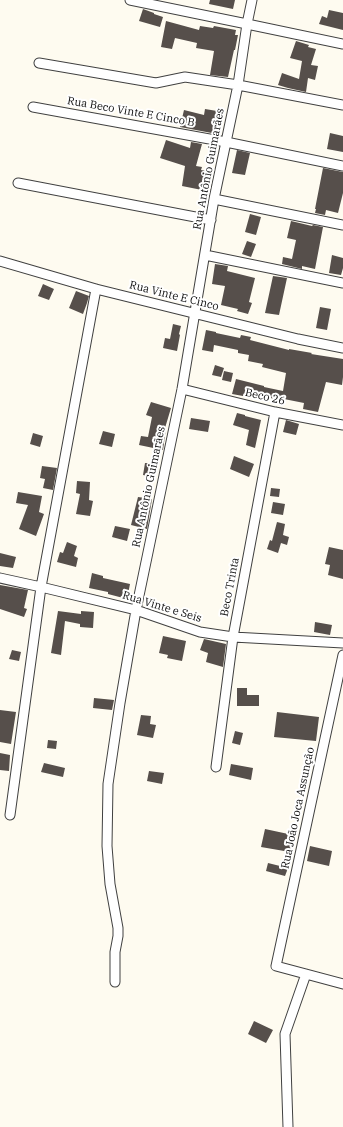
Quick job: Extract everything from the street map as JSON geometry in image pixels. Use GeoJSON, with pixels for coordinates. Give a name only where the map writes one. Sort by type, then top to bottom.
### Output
{"type":"FeatureCollection","features":[{"type":"Feature","properties":{"kind":"street"},"geometry":{"type":"LineString","coordinates":[[130,0],[146,1],[343,44]]}},
{"type":"Feature","properties":{"kind":"street","name":"Rua Antônio Guimarães"},"geometry":{"type":"LineString","coordinates":[[115,982],[115,952],[118,928],[110,884],[107,846],[108,784],[136,610],[182,389],[214,199],[238,85],[252,0]]}},
{"type":"Feature","properties":{"kind":"street"},"geometry":{"type":"LineString","coordinates":[[39,63],[156,83],[186,77],[238,85],[343,105]]}},
{"type":"Feature","properties":{"kind":"street","name":"Rua Beco Vinte E Cinco B"},"geometry":{"type":"LineString","coordinates":[[33,107],[226,142],[343,166]]}},
{"type":"Feature","properties":{"kind":"street"},"geometry":{"type":"LineString","coordinates":[[18,183],[211,220]]}},
{"type":"Feature","properties":{"kind":"street"},"geometry":{"type":"LineString","coordinates":[[214,199],[343,225]]}},
{"type":"Feature","properties":{"kind":"street"},"geometry":{"type":"LineString","coordinates":[[205,256],[343,283]]}},
{"type":"Feature","properties":{"kind":"street","name":"Rua Vinte E Cinco"},"geometry":{"type":"LineString","coordinates":[[0,262],[96,290],[298,339],[343,348]]}},
{"type":"Feature","properties":{"kind":"street"},"geometry":{"type":"LineString","coordinates":[[10,815],[41,587],[96,290]]}},
{"type":"Feature","properties":{"kind":"street","name":"Beco 26"},"geometry":{"type":"LineString","coordinates":[[182,389],[275,412],[343,425]]}},
{"type":"Feature","properties":{"kind":"street","name":"Beco Trinta"},"geometry":{"type":"LineString","coordinates":[[216,767],[233,637],[275,412]]}},
{"type":"Feature","properties":{"kind":"street","name":"Rua Vinte e Seis"},"geometry":{"type":"LineString","coordinates":[[0,578],[136,610],[200,632],[233,637],[343,643]]}},
{"type":"Feature","properties":{"kind":"street","name":"Rua João Joca Assunção"},"geometry":{"type":"LineString","coordinates":[[306,974],[276,966],[343,655]]}},
{"type":"Feature","properties":{"kind":"street"},"geometry":{"type":"LineString","coordinates":[[288,1127],[285,1034],[306,974],[343,984]]}},
{"type":"Feature","properties":{"kind":"building"},"geometry":{"type":"Polygon","coordinates":[[[210,0],[235,0],[233,9],[209,4],[210,0]]]}},
{"type":"Feature","properties":{"kind":"building"},"geometry":{"type":"Polygon","coordinates":[[[143,9],[163,17],[160,27],[139,21],[143,9]]]}},
{"type":"Feature","properties":{"kind":"building"},"geometry":{"type":"Polygon","coordinates":[[[329,10],[343,13],[343,30],[319,24],[322,16],[327,18],[329,10]]]}},
{"type":"Feature","properties":{"kind":"building"},"geometry":{"type":"Polygon","coordinates":[[[166,21],[199,30],[200,26],[213,28],[214,26],[236,30],[235,35],[238,35],[228,77],[210,75],[214,51],[196,48],[197,43],[175,38],[172,49],[161,47],[166,21]]]}},
{"type":"Feature","properties":{"kind":"building"},"geometry":{"type":"Polygon","coordinates":[[[296,41],[316,49],[311,65],[318,66],[315,80],[308,78],[306,92],[278,85],[282,73],[299,79],[302,61],[290,58],[296,41]]]}},
{"type":"Feature","properties":{"kind":"building"},"geometry":{"type":"Polygon","coordinates":[[[205,109],[217,111],[215,118],[220,119],[217,134],[180,127],[184,110],[204,115],[205,109]]]}},
{"type":"Feature","properties":{"kind":"building"},"geometry":{"type":"Polygon","coordinates":[[[330,133],[343,136],[343,152],[327,149],[330,133]]]}},
{"type":"Feature","properties":{"kind":"building"},"geometry":{"type":"Polygon","coordinates":[[[166,140],[190,148],[191,142],[202,144],[196,166],[202,167],[201,170],[206,171],[202,190],[182,186],[185,166],[160,158],[166,140]]]}},
{"type":"Feature","properties":{"kind":"building"},"geometry":{"type":"Polygon","coordinates":[[[237,150],[250,153],[245,175],[232,173],[237,150]]]}},
{"type":"Feature","properties":{"kind":"building"},"geometry":{"type":"Polygon","coordinates":[[[323,168],[343,172],[343,193],[338,213],[326,210],[325,215],[315,213],[323,168]]]}},
{"type":"Feature","properties":{"kind":"building"},"geometry":{"type":"Polygon","coordinates":[[[250,214],[261,217],[256,235],[245,232],[250,214]]]}},
{"type":"Feature","properties":{"kind":"building"},"geometry":{"type":"Polygon","coordinates":[[[291,221],[323,227],[315,269],[302,266],[302,269],[282,264],[283,257],[292,259],[296,240],[287,238],[291,221]]]}},
{"type":"Feature","properties":{"kind":"building"},"geometry":{"type":"Polygon","coordinates":[[[247,241],[256,244],[251,257],[242,254],[247,241]]]}},
{"type":"Feature","properties":{"kind":"building"},"geometry":{"type":"Polygon","coordinates":[[[332,255],[343,258],[341,275],[329,273],[332,255]]]}},
{"type":"Feature","properties":{"kind":"building"},"geometry":{"type":"Polygon","coordinates":[[[215,264],[228,266],[227,271],[255,278],[249,302],[252,303],[248,314],[237,311],[238,309],[221,305],[225,286],[212,284],[215,264]]]}},
{"type":"Feature","properties":{"kind":"building"},"geometry":{"type":"Polygon","coordinates":[[[273,276],[287,278],[279,315],[265,313],[273,276]]]}},
{"type":"Feature","properties":{"kind":"building"},"geometry":{"type":"Polygon","coordinates":[[[43,284],[54,289],[49,300],[38,296],[43,284]]]}},
{"type":"Feature","properties":{"kind":"building"},"geometry":{"type":"Polygon","coordinates":[[[76,291],[89,296],[83,314],[69,308],[76,291]]]}},
{"type":"Feature","properties":{"kind":"building"},"geometry":{"type":"Polygon","coordinates":[[[320,307],[331,309],[327,330],[316,328],[320,307]]]}},
{"type":"Feature","properties":{"kind":"building"},"geometry":{"type":"Polygon","coordinates":[[[173,324],[181,326],[177,351],[163,348],[165,338],[170,339],[173,324]]]}},
{"type":"Feature","properties":{"kind":"building"},"geometry":{"type":"Polygon","coordinates":[[[206,330],[240,338],[241,335],[251,337],[250,340],[289,350],[343,359],[342,385],[326,382],[318,412],[303,409],[304,403],[279,398],[278,400],[244,394],[243,396],[232,394],[236,379],[283,391],[286,373],[262,367],[263,364],[248,361],[249,355],[238,353],[238,350],[214,345],[213,352],[202,350],[206,330]]]}},
{"type":"Feature","properties":{"kind":"building"},"geometry":{"type":"Polygon","coordinates":[[[215,365],[224,368],[221,377],[212,375],[215,365]]]}},
{"type":"Feature","properties":{"kind":"building"},"geometry":{"type":"Polygon","coordinates":[[[224,371],[233,373],[231,382],[222,380],[224,371]]]}},
{"type":"Feature","properties":{"kind":"building"},"geometry":{"type":"Polygon","coordinates":[[[151,402],[171,408],[165,428],[163,450],[139,445],[141,436],[148,437],[152,417],[146,415],[151,402]]]}},
{"type":"Feature","properties":{"kind":"building"},"geometry":{"type":"Polygon","coordinates":[[[237,413],[261,420],[255,448],[246,445],[249,430],[233,425],[237,413]]]}},
{"type":"Feature","properties":{"kind":"building"},"geometry":{"type":"Polygon","coordinates":[[[191,418],[210,421],[208,432],[189,429],[191,418]]]}},
{"type":"Feature","properties":{"kind":"building"},"geometry":{"type":"Polygon","coordinates":[[[286,420],[299,424],[296,435],[283,432],[286,420]]]}},
{"type":"Feature","properties":{"kind":"building"},"geometry":{"type":"Polygon","coordinates":[[[103,431],[115,434],[112,447],[99,444],[103,431]]]}},
{"type":"Feature","properties":{"kind":"building"},"geometry":{"type":"Polygon","coordinates":[[[33,433],[43,436],[40,447],[30,444],[33,433]]]}},
{"type":"Feature","properties":{"kind":"building"},"geometry":{"type":"Polygon","coordinates":[[[234,456],[254,464],[249,477],[230,469],[234,456]]]}},
{"type":"Feature","properties":{"kind":"building"},"geometry":{"type":"Polygon","coordinates":[[[145,463],[157,464],[154,477],[143,475],[145,463]]]}},
{"type":"Feature","properties":{"kind":"building"},"geometry":{"type":"Polygon","coordinates":[[[42,466],[57,468],[53,490],[43,488],[45,479],[40,478],[42,466]]]}},
{"type":"Feature","properties":{"kind":"building"},"geometry":{"type":"Polygon","coordinates":[[[77,481],[90,482],[89,500],[93,501],[90,516],[76,514],[80,494],[76,493],[77,481]]]}},
{"type":"Feature","properties":{"kind":"building"},"geometry":{"type":"Polygon","coordinates":[[[271,488],[280,489],[279,497],[270,496],[271,488]]]}},
{"type":"Feature","properties":{"kind":"building"},"geometry":{"type":"Polygon","coordinates":[[[18,492],[42,496],[39,512],[44,514],[36,536],[19,529],[28,505],[16,503],[18,492]]]}},
{"type":"Feature","properties":{"kind":"building"},"geometry":{"type":"Polygon","coordinates":[[[138,497],[152,499],[147,529],[131,525],[138,497]]]}},
{"type":"Feature","properties":{"kind":"building"},"geometry":{"type":"Polygon","coordinates":[[[273,502],[285,504],[283,515],[271,513],[273,502]]]}},
{"type":"Feature","properties":{"kind":"building"},"geometry":{"type":"Polygon","coordinates":[[[277,522],[285,524],[283,535],[289,537],[287,545],[281,543],[278,553],[267,549],[270,540],[272,541],[277,522]]]}},
{"type":"Feature","properties":{"kind":"building"},"geometry":{"type":"Polygon","coordinates":[[[115,526],[130,529],[127,541],[112,537],[115,526]]]}},
{"type":"Feature","properties":{"kind":"building"},"geometry":{"type":"Polygon","coordinates":[[[67,542],[77,546],[74,556],[78,558],[76,567],[57,562],[60,552],[63,553],[67,542]]]}},
{"type":"Feature","properties":{"kind":"building"},"geometry":{"type":"Polygon","coordinates":[[[329,547],[343,550],[343,579],[328,575],[330,565],[325,564],[329,547]]]}},
{"type":"Feature","properties":{"kind":"building"},"geometry":{"type":"Polygon","coordinates":[[[0,553],[16,557],[13,568],[0,566],[0,553]]]}},
{"type":"Feature","properties":{"kind":"building"},"geometry":{"type":"Polygon","coordinates":[[[92,573],[103,576],[103,578],[130,584],[127,599],[108,594],[108,592],[89,588],[92,573]]]}},
{"type":"Feature","properties":{"kind":"building"},"geometry":{"type":"Polygon","coordinates":[[[0,585],[28,590],[24,608],[27,609],[24,617],[0,609],[0,585]]]}},
{"type":"Feature","properties":{"kind":"building"},"geometry":{"type":"Polygon","coordinates":[[[58,611],[81,614],[81,611],[94,612],[93,628],[80,627],[80,624],[65,621],[61,655],[51,653],[58,611]]]}},
{"type":"Feature","properties":{"kind":"building"},"geometry":{"type":"Polygon","coordinates":[[[315,622],[332,625],[330,635],[314,632],[315,622]]]}},
{"type":"Feature","properties":{"kind":"building"},"geometry":{"type":"Polygon","coordinates":[[[163,636],[186,641],[182,661],[167,658],[168,655],[159,653],[163,636]]]}},
{"type":"Feature","properties":{"kind":"building"},"geometry":{"type":"Polygon","coordinates":[[[204,639],[226,644],[223,667],[206,662],[208,653],[200,650],[204,639]]]}},
{"type":"Feature","properties":{"kind":"building"},"geometry":{"type":"Polygon","coordinates":[[[12,650],[21,652],[19,661],[9,659],[12,650]]]}},
{"type":"Feature","properties":{"kind":"building"},"geometry":{"type":"Polygon","coordinates":[[[237,688],[247,688],[247,695],[259,695],[259,706],[237,706],[237,688]]]}},
{"type":"Feature","properties":{"kind":"building"},"geometry":{"type":"Polygon","coordinates":[[[94,698],[114,700],[112,710],[93,708],[94,698]]]}},
{"type":"Feature","properties":{"kind":"building"},"geometry":{"type":"Polygon","coordinates":[[[0,710],[16,712],[11,744],[0,742],[0,710]]]}},
{"type":"Feature","properties":{"kind":"building"},"geometry":{"type":"Polygon","coordinates":[[[277,712],[319,717],[316,741],[274,737],[277,712]]]}},
{"type":"Feature","properties":{"kind":"building"},"geometry":{"type":"Polygon","coordinates":[[[141,715],[151,716],[150,724],[156,725],[153,738],[137,735],[141,715]]]}},
{"type":"Feature","properties":{"kind":"building"},"geometry":{"type":"Polygon","coordinates":[[[235,731],[243,733],[240,745],[232,743],[235,731]]]}},
{"type":"Feature","properties":{"kind":"building"},"geometry":{"type":"Polygon","coordinates":[[[48,740],[57,741],[56,749],[47,748],[48,740]]]}},
{"type":"Feature","properties":{"kind":"building"},"geometry":{"type":"Polygon","coordinates":[[[0,753],[10,755],[9,771],[0,770],[0,753]]]}},
{"type":"Feature","properties":{"kind":"building"},"geometry":{"type":"Polygon","coordinates":[[[44,763],[65,768],[63,777],[41,772],[44,763]]]}},
{"type":"Feature","properties":{"kind":"building"},"geometry":{"type":"Polygon","coordinates":[[[231,764],[253,768],[251,780],[229,775],[231,764]]]}},
{"type":"Feature","properties":{"kind":"building"},"geometry":{"type":"Polygon","coordinates":[[[149,771],[164,773],[162,784],[147,781],[149,771]]]}},
{"type":"Feature","properties":{"kind":"building"},"geometry":{"type":"Polygon","coordinates":[[[265,829],[293,835],[290,852],[261,847],[265,829]]]}},
{"type":"Feature","properties":{"kind":"building"},"geometry":{"type":"Polygon","coordinates":[[[310,846],[332,851],[329,866],[307,861],[310,846]]]}},
{"type":"Feature","properties":{"kind":"building"},"geometry":{"type":"Polygon","coordinates":[[[268,863],[288,868],[285,876],[266,871],[268,863]]]}},
{"type":"Feature","properties":{"kind":"building"},"geometry":{"type":"Polygon","coordinates":[[[254,1021],[273,1030],[266,1043],[248,1034],[254,1021]]]}}]}
